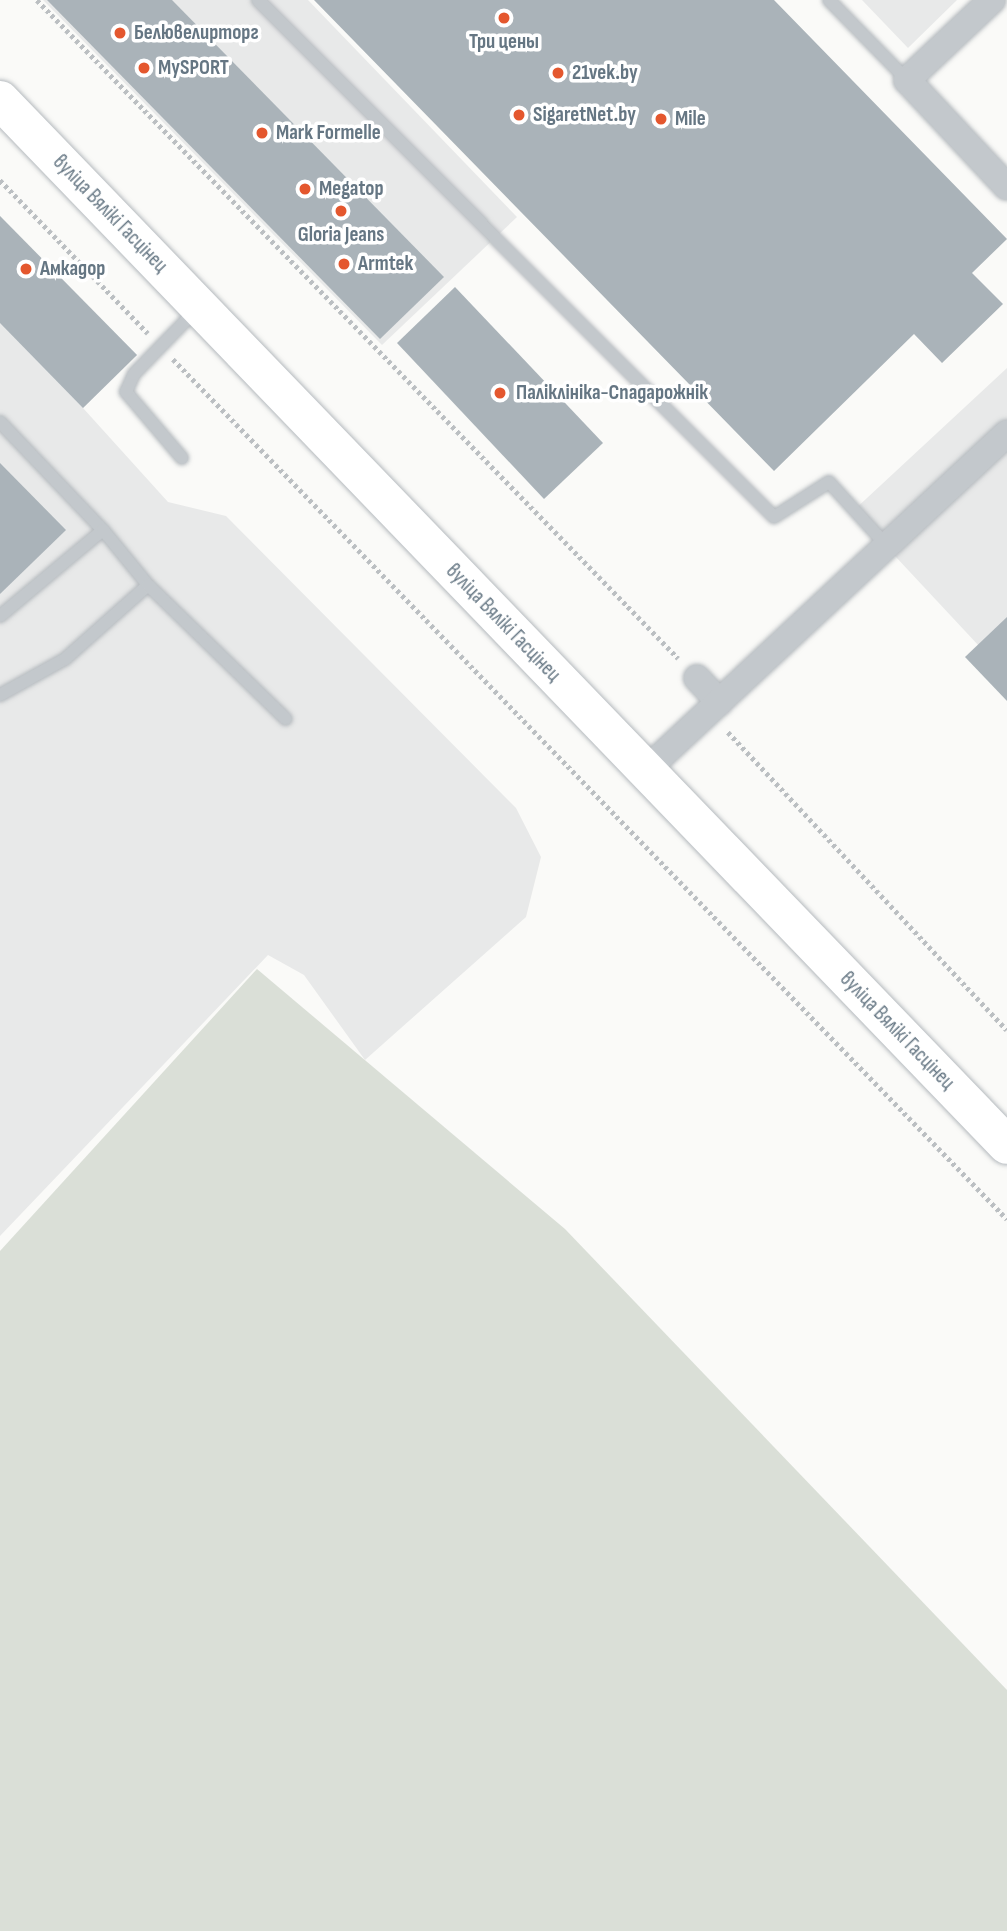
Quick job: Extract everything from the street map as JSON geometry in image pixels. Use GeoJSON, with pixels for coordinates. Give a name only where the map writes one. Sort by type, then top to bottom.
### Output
{"type":"FeatureCollection","features":[{"type":"Feature","properties":{"kind":"main road","name":"вуліца Вялікі Гасцінец"},"geometry":{"type":"LineString","coordinates":[[0,100],[1007,1145]]}},
{"type":"Feature","properties":{"kind":"street"},"geometry":{"type":"LineString","coordinates":[[992,0],[907,80],[1007,187]]}},
{"type":"Feature","properties":{"kind":"street"},"geometry":{"type":"LineString","coordinates":[[645,771],[1007,435]]}},
{"type":"Feature","properties":{"kind":"street"},"geometry":{"type":"LineString","coordinates":[[690,672],[714,707]]}},
{"type":"Feature","properties":{"kind":"lane"},"geometry":{"type":"LineString","coordinates":[[258,0],[774,517],[829,482],[887,546]]}},
{"type":"Feature","properties":{"kind":"lane"},"geometry":{"type":"LineString","coordinates":[[830,0],[907,80]]}},
{"type":"Feature","properties":{"kind":"lane"},"geometry":{"type":"LineString","coordinates":[[182,457],[126,392],[134,374],[199,307]]}},
{"type":"Feature","properties":{"kind":"lane"},"geometry":{"type":"LineString","coordinates":[[0,422],[103,530],[148,585],[286,719]]}},
{"type":"Feature","properties":{"kind":"lane"},"geometry":{"type":"LineString","coordinates":[[0,616],[103,530]]}},
{"type":"Feature","properties":{"kind":"lane"},"geometry":{"type":"LineString","coordinates":[[0,695],[65,659],[148,585]]}},
{"type":"Feature","properties":{"kind":"path"},"geometry":{"type":"LineString","coordinates":[[37,0],[690,672]]}},
{"type":"Feature","properties":{"kind":"path"},"geometry":{"type":"LineString","coordinates":[[0,180],[1007,1219]]}},
{"type":"Feature","properties":{"kind":"path"},"geometry":{"type":"LineString","coordinates":[[714,707],[1007,1030]]}},
{"type":"Feature","properties":{"kind":"shaded area"},"geometry":{"type":"Polygon","coordinates":[[[43,0],[308,0],[517,217],[382,345],[43,0]]]}},
{"type":"Feature","properties":{"kind":"shaded area"},"geometry":{"type":"Polygon","coordinates":[[[862,0],[957,0],[908,48],[862,0]]]}},
{"type":"Feature","properties":{"kind":"shaded area"},"geometry":{"type":"Polygon","coordinates":[[[0,216],[137,355],[83,408],[168,502],[226,516],[516,808],[541,857],[526,917],[365,1060],[304,975],[268,955],[0,1236],[0,216]]]}},
{"type":"Feature","properties":{"kind":"shaded area"},"geometry":{"type":"Polygon","coordinates":[[[1007,368],[1007,676],[853,511],[1007,368]]]}},
{"type":"Feature","properties":{"kind":"shaded area"},"geometry":{"type":"Polygon","coordinates":[[[257,969],[565,1229],[1007,1690],[1007,1931],[0,1931],[0,1251],[257,969]]]}},
{"type":"Feature","properties":{"kind":"building"},"geometry":{"type":"Polygon","coordinates":[[[47,0],[172,0],[444,277],[380,339],[47,0]]]}},
{"type":"Feature","properties":{"kind":"building","name":"Mile"},"geometry":{"type":"Polygon","coordinates":[[[314,0],[774,0],[1007,239],[972,273],[1003,304],[942,363],[914,334],[774,471],[314,0]]]}},
{"type":"Feature","properties":{"kind":"building","name":"Амкадор"},"geometry":{"type":"Polygon","coordinates":[[[0,216],[137,355],[83,408],[0,323],[0,216]]]}},
{"type":"Feature","properties":{"kind":"building","name":"Паліклініка-Спадарожнік"},"geometry":{"type":"Polygon","coordinates":[[[455,287],[603,443],[544,499],[397,343],[455,287]]]}},
{"type":"Feature","properties":{"kind":"building"},"geometry":{"type":"Polygon","coordinates":[[[0,463],[66,530],[0,594],[0,463]]]}},
{"type":"Feature","properties":{"kind":"building"},"geometry":{"type":"Polygon","coordinates":[[[1007,617],[1007,701],[965,657],[1007,617]]]}},
{"type":"Feature","properties":{"kind":"place","name":"Три цены"},"geometry":{"type":"Point","coordinates":[504,18]}},
{"type":"Feature","properties":{"kind":"place","name":"Белювелирторг"},"geometry":{"type":"Point","coordinates":[120,33]}},
{"type":"Feature","properties":{"kind":"place","name":"MySPORT"},"geometry":{"type":"Point","coordinates":[144,68]}},
{"type":"Feature","properties":{"kind":"place","name":"21vek.by"},"geometry":{"type":"Point","coordinates":[558,73]}},
{"type":"Feature","properties":{"kind":"place","name":"SigaretNet.by"},"geometry":{"type":"Point","coordinates":[519,115]}},
{"type":"Feature","properties":{"kind":"place","name":"Mile"},"geometry":{"type":"Point","coordinates":[661,119]}},
{"type":"Feature","properties":{"kind":"place","name":"Mark Formelle"},"geometry":{"type":"Point","coordinates":[262,133]}},
{"type":"Feature","properties":{"kind":"place","name":"Megatop"},"geometry":{"type":"Point","coordinates":[305,189]}},
{"type":"Feature","properties":{"kind":"place","name":"Gloria Jeans"},"geometry":{"type":"Point","coordinates":[341,211]}},
{"type":"Feature","properties":{"kind":"place","name":"Armtek"},"geometry":{"type":"Point","coordinates":[344,264]}},
{"type":"Feature","properties":{"kind":"place","name":"Амкадор"},"geometry":{"type":"Point","coordinates":[26,269]}},
{"type":"Feature","properties":{"kind":"place","name":"Паліклініка-Спадарожнік"},"geometry":{"type":"Point","coordinates":[500,393]}}]}
